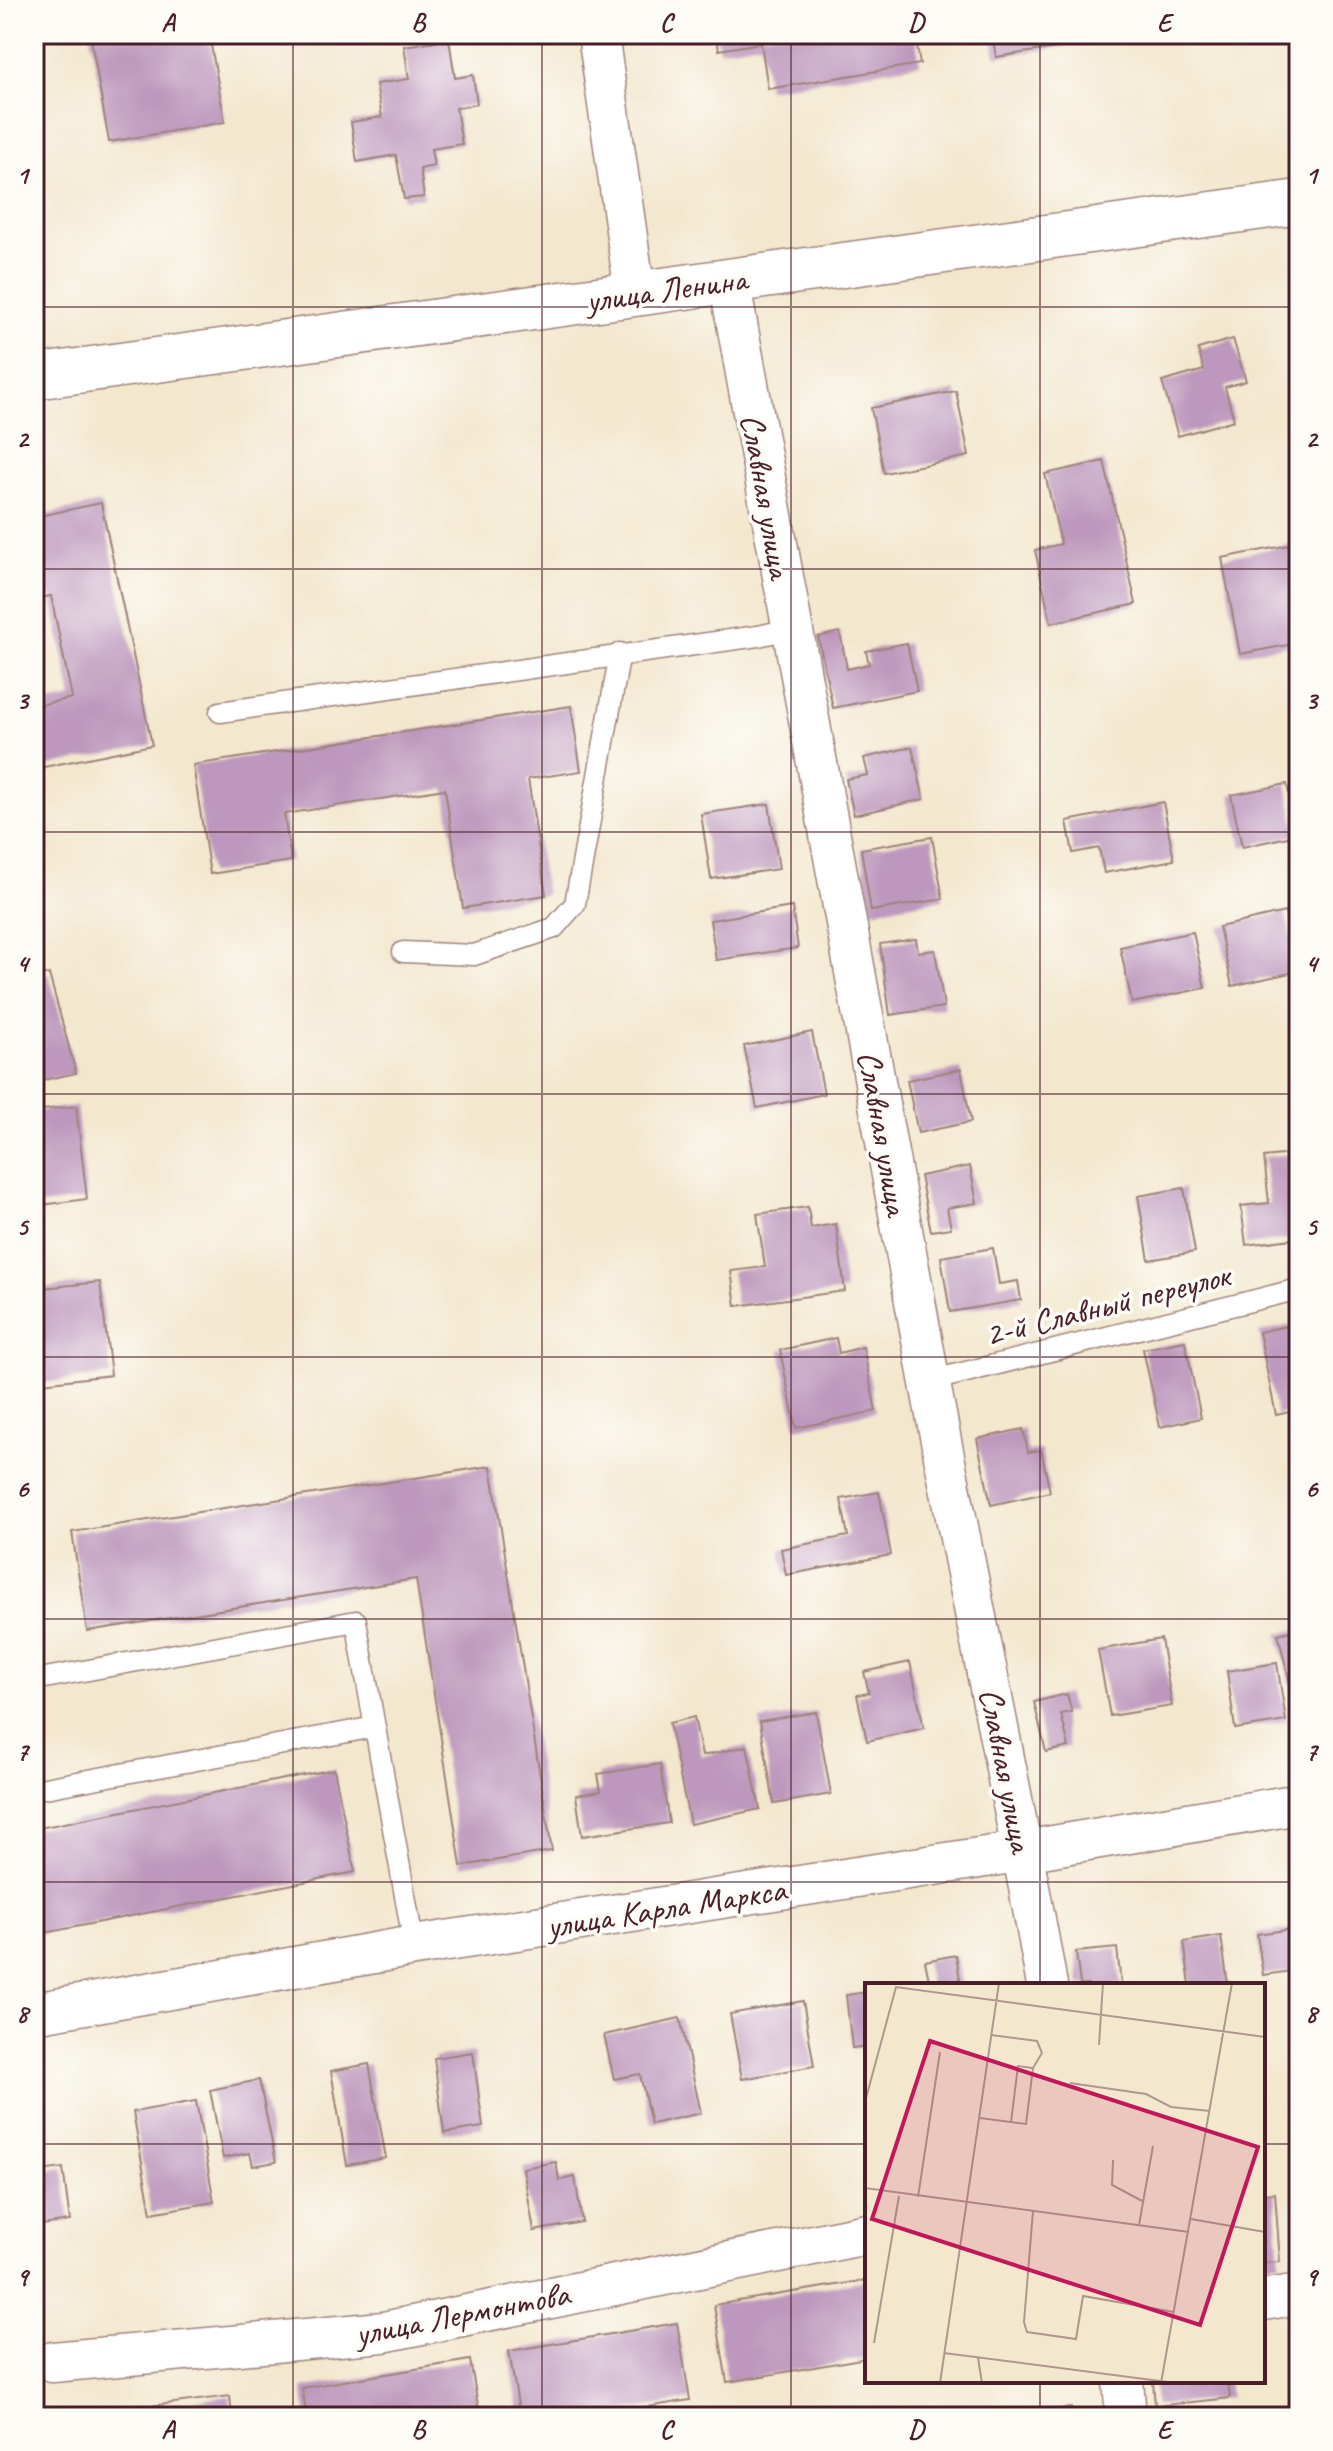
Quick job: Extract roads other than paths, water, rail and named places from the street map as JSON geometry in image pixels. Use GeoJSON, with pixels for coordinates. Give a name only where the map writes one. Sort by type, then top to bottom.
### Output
{"type":"FeatureCollection","features":[{"type":"Feature","properties":{"kind":"main road","name":"улица Ленина"},"geometry":{"type":"LineString","coordinates":[[34,377],[729,280],[1298,208]]}},
{"type":"Feature","properties":{"kind":"street"},"geometry":{"type":"LineString","coordinates":[[598,34],[635,293]]}},
{"type":"Feature","properties":{"kind":"street","name":"Славная улица"},"geometry":{"type":"LineString","coordinates":[[729,280],[790,629],[930,1381],[1024,1851],[1047,1983]]}},
{"type":"Feature","properties":{"kind":"street","name":"улица Карла Маркса"},"geometry":{"type":"LineString","coordinates":[[34,2013],[414,1946],[1024,1851],[1299,1804]]}},
{"type":"Feature","properties":{"kind":"street","name":"улица Лермонтова"},"geometry":{"type":"LineString","coordinates":[[53,2362],[383,2332],[865,2234]]}},
{"type":"Feature","properties":{"kind":"street"},"geometry":{"type":"LineString","coordinates":[[1265,2300],[1299,2294]]}},
{"type":"Feature","properties":{"kind":"street"},"geometry":{"type":"LineString","coordinates":[[1123,2383],[1126,2417]]}},
{"type":"Feature","properties":{"kind":"lane"},"geometry":{"type":"LineString","coordinates":[[220,712],[790,629]]}},
{"type":"Feature","properties":{"kind":"lane"},"geometry":{"type":"LineString","coordinates":[[403,952],[474,955],[554,928],[575,904],[620,653]]}},
{"type":"Feature","properties":{"kind":"lane","name":"2-й Славный переулок"},"geometry":{"type":"LineString","coordinates":[[930,1381],[1299,1289]]}},
{"type":"Feature","properties":{"kind":"lane"},"geometry":{"type":"LineString","coordinates":[[34,1680],[356,1621],[414,1946]]}},
{"type":"Feature","properties":{"kind":"lane"},"geometry":{"type":"LineString","coordinates":[[34,1790],[375,1727]]}}]}
